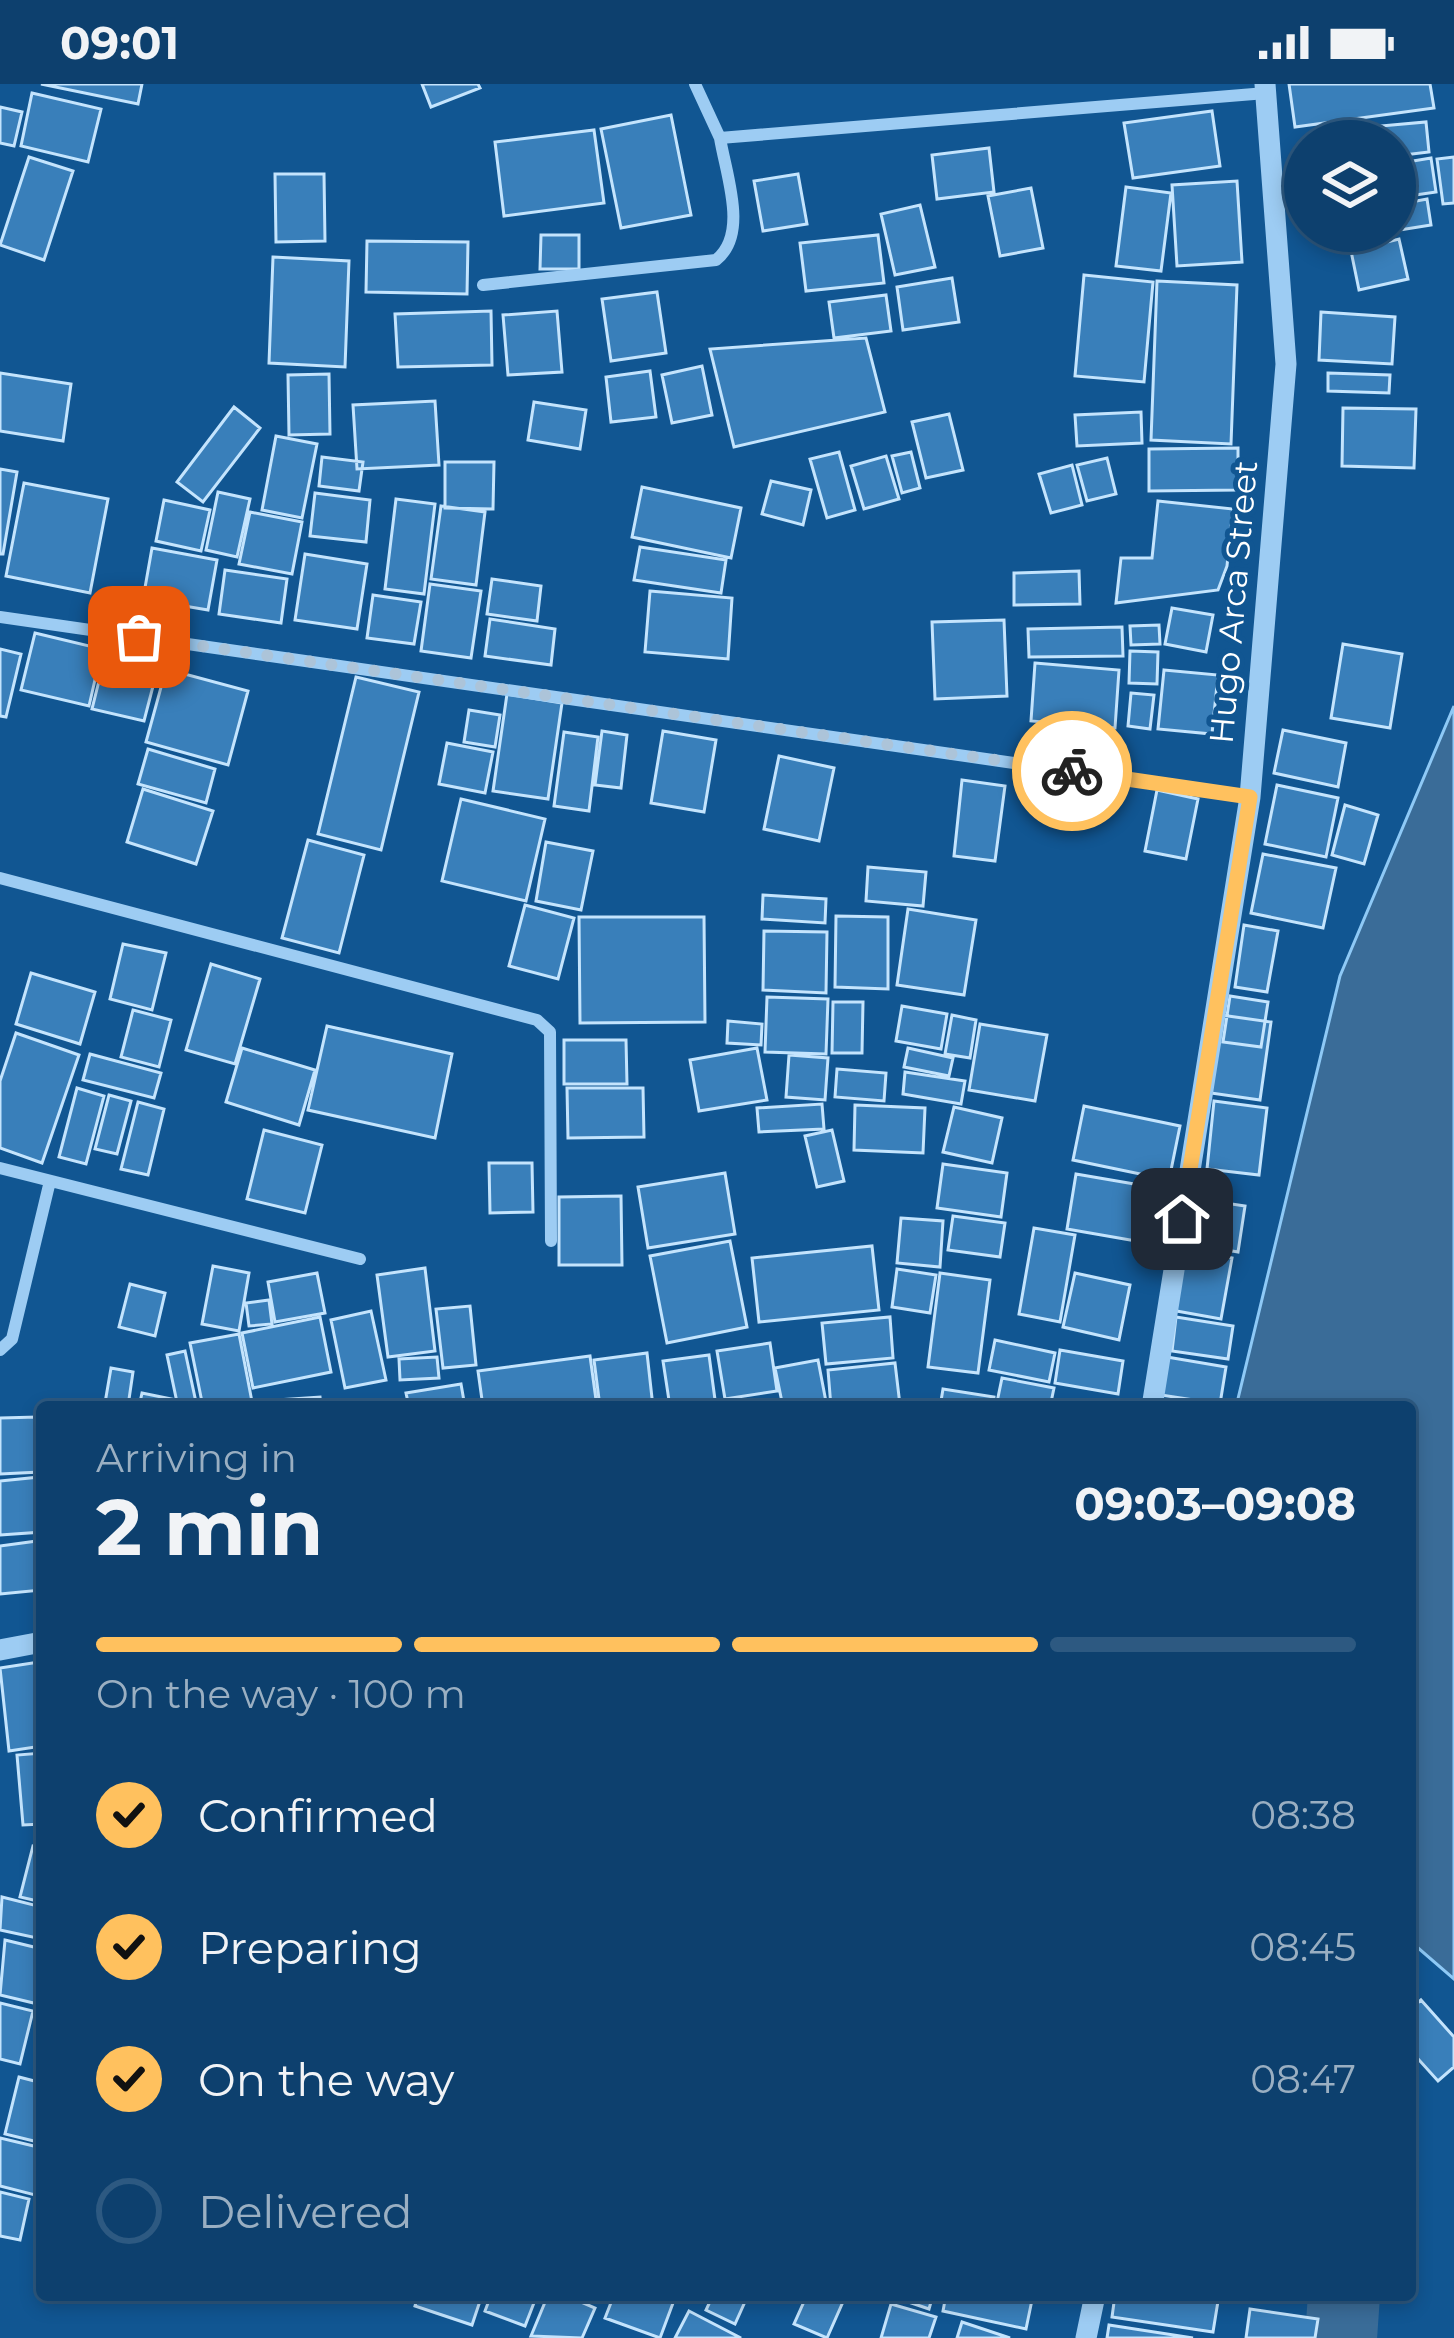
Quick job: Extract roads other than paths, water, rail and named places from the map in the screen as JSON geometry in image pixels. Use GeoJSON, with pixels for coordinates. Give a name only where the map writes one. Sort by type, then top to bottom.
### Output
{"type":"FeatureCollection","features":[{"type":"Feature","properties":{"kind":"street"},"geometry":{"type":"LineString","coordinates":[[483,285],[716,260],[734,230],[720,139],[695,84]]}},
{"type":"Feature","properties":{"kind":"street"},"geometry":{"type":"LineString","coordinates":[[720,139],[1265,88]]}},
{"type":"Feature","properties":{"kind":"street","name":"Hugo Arca Street"},"geometry":{"type":"LineString","coordinates":[[1153,1401],[1250,797],[1286,364],[1265,88]]}},
{"type":"Feature","properties":{"kind":"street"},"geometry":{"type":"LineString","coordinates":[[0,616],[1250,797]]}},
{"type":"Feature","properties":{"kind":"street"},"geometry":{"type":"LineString","coordinates":[[0,878],[537,1020],[550,1033],[550,1241]]}},
{"type":"Feature","properties":{"kind":"street"},"geometry":{"type":"LineString","coordinates":[[0,1168],[360,1258]]}},
{"type":"Feature","properties":{"kind":"street"},"geometry":{"type":"LineString","coordinates":[[0,1350],[12,1340],[50,1181]]}},
{"type":"Feature","properties":{"kind":"street"},"geometry":{"type":"LineString","coordinates":[[0,1650],[36,1643]]}},
{"type":"Feature","properties":{"kind":"street"},"geometry":{"type":"LineString","coordinates":[[1086,2338],[1094,2301]]}},
{"type":"Feature","properties":{"kind":"water"},"geometry":{"type":"Polygon","coordinates":[[[1454,706],[1454,1979],[1416,1946],[1416,1401],[1237,1401],[1340,976],[1454,706]]]}},
{"type":"Feature","properties":{"kind":"waterway"},"geometry":{"type":"LineString","coordinates":[[1341,2338],[1344,2301]]}}]}
